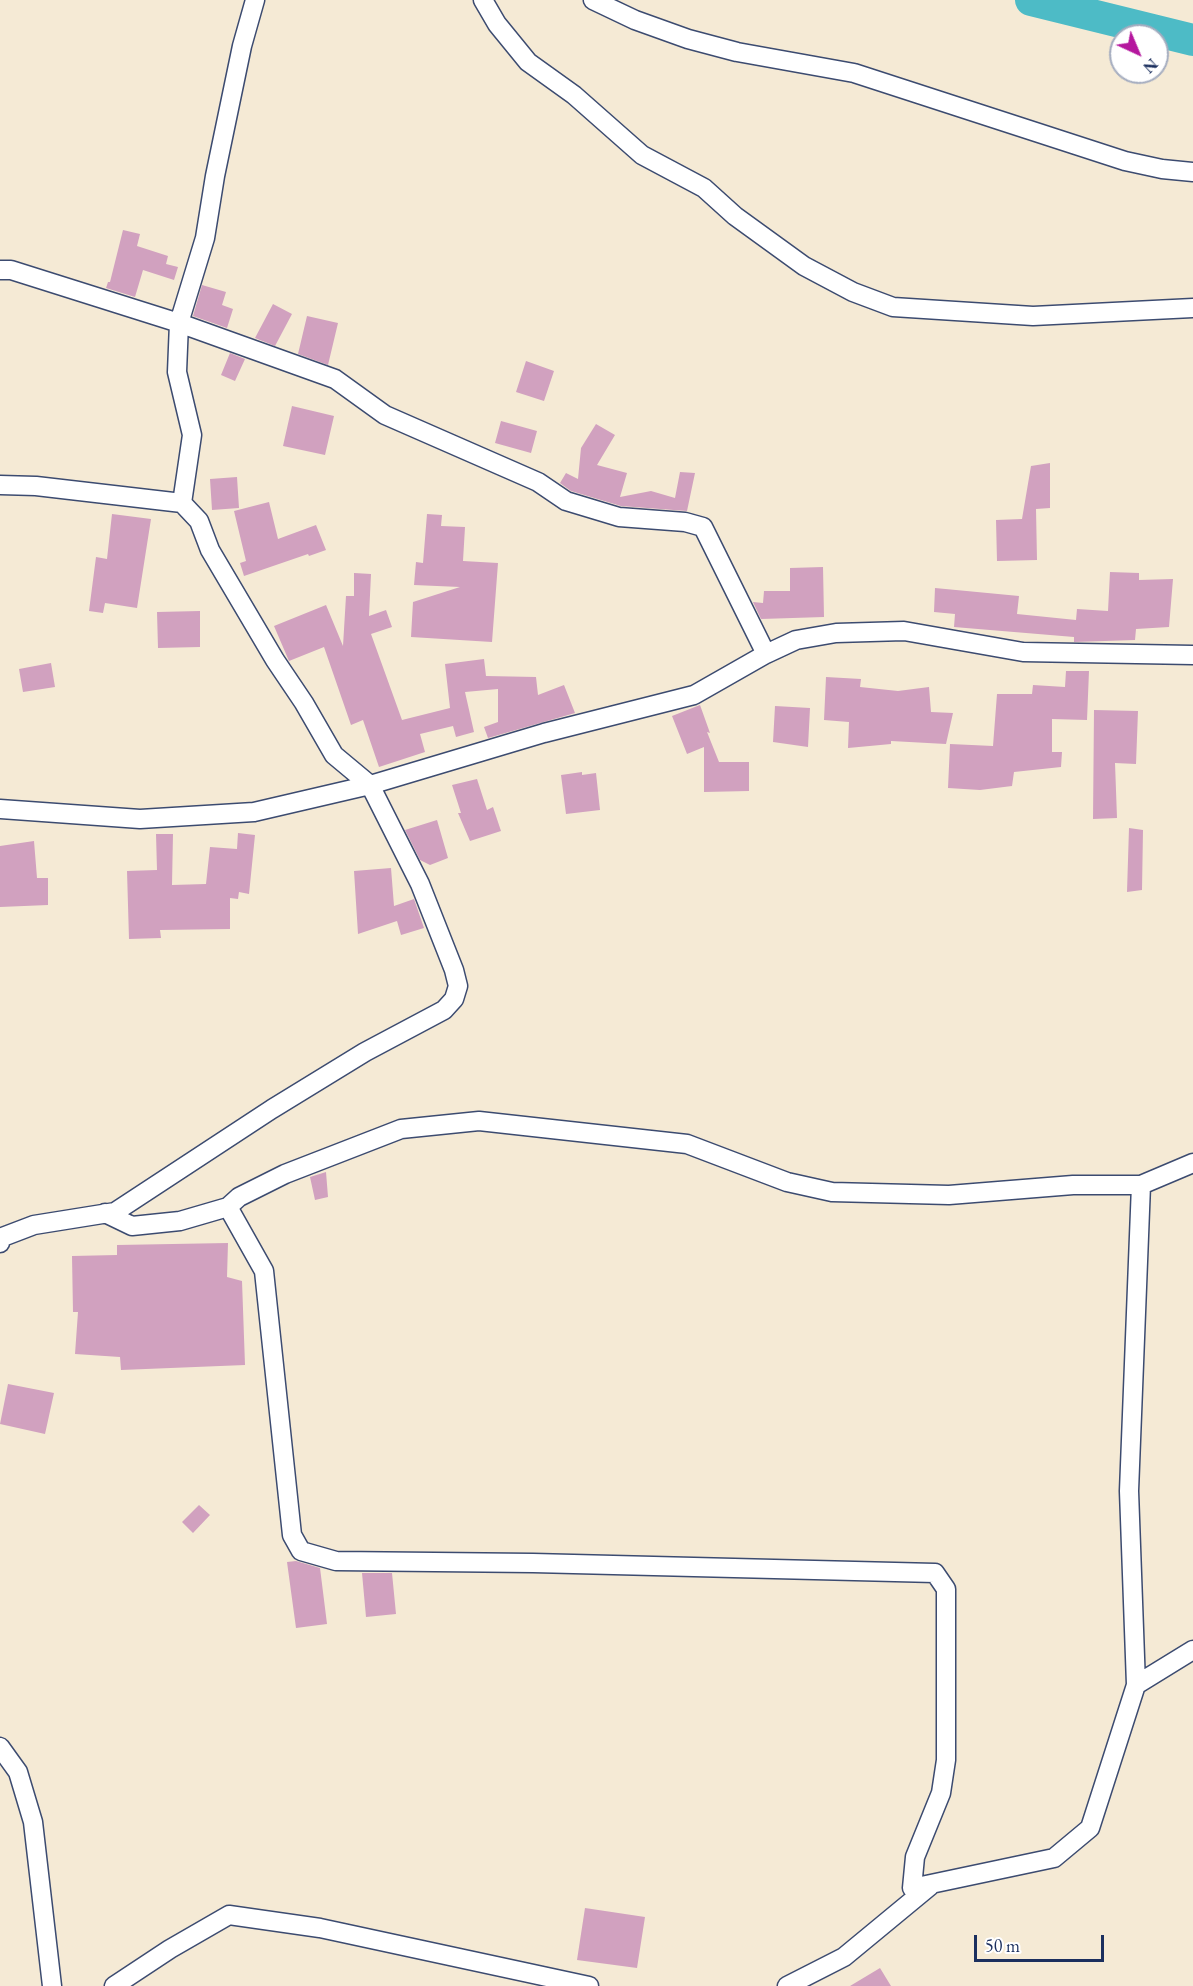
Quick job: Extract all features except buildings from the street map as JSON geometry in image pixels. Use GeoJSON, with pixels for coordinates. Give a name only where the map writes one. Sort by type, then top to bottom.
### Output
{"type":"FeatureCollection","features":[{"type":"Feature","properties":{"kind":"street"},"geometry":{"type":"LineString","coordinates":[[182,503],[192,435],[177,372],[179,323],[205,238],[215,176],[242,46],[255,0]]}},
{"type":"Feature","properties":{"kind":"street"},"geometry":{"type":"LineString","coordinates":[[483,0],[497,24],[528,62],[574,95],[642,155],[704,188],[735,216],[804,266],[853,292],[893,307],[1033,316],[1193,308]]}},
{"type":"Feature","properties":{"kind":"street"},"geometry":{"type":"LineString","coordinates":[[593,0],[635,20],[687,39],[737,52],[854,72],[1125,161],[1162,169],[1193,172]]}},
{"type":"Feature","properties":{"kind":"street"},"geometry":{"type":"LineString","coordinates":[[0,270],[11,270],[179,323],[335,379],[385,415],[538,482],[566,501],[619,516],[685,522],[703,527],[766,654]]}},
{"type":"Feature","properties":{"kind":"street"},"geometry":{"type":"LineString","coordinates":[[0,485],[36,486],[182,503],[199,521],[210,550],[334,755],[370,785],[420,884],[454,970],[458,986],[454,999],[444,1010],[356,1058],[272,1109],[115,1212],[34,1225],[0,1239],[0,1243]]}},
{"type":"Feature","properties":{"kind":"street"},"geometry":{"type":"LineString","coordinates":[[0,809],[140,819],[254,812],[370,785],[544,733],[694,695],[766,654],[796,640],[836,633],[904,631],[1023,651],[1193,656]]}},
{"type":"Feature","properties":{"kind":"street"},"geometry":{"type":"LineString","coordinates":[[105,1213],[132,1226],[180,1221],[228,1207],[239,1197],[285,1174],[401,1129],[479,1121],[687,1144],[788,1182],[832,1192],[949,1195],[1073,1185],[1141,1185],[1193,1163]]}},
{"type":"Feature","properties":{"kind":"street"},"geometry":{"type":"LineString","coordinates":[[228,1207],[264,1271],[292,1535],[301,1551],[336,1561],[533,1563],[934,1573],[946,1589],[946,1760],[941,1793],[915,1857],[912,1888],[1054,1858],[1090,1828],[1136,1684],[1129,1491],[1141,1185]]}},
{"type":"Feature","properties":{"kind":"street"},"geometry":{"type":"LineString","coordinates":[[1136,1684],[1193,1650]]}},
{"type":"Feature","properties":{"kind":"street"},"geometry":{"type":"LineString","coordinates":[[0,1747],[18,1772],[33,1822],[52,1986]]}},
{"type":"Feature","properties":{"kind":"street"},"geometry":{"type":"LineString","coordinates":[[787,1986],[844,1957],[933,1883]]}},
{"type":"Feature","properties":{"kind":"street"},"geometry":{"type":"LineString","coordinates":[[114,1986],[170,1949],[229,1915],[320,1928],[589,1986]]}},
{"type":"Feature","properties":{"kind":"waterway"},"geometry":{"type":"LineString","coordinates":[[1031,0],[1193,40]]}}]}
